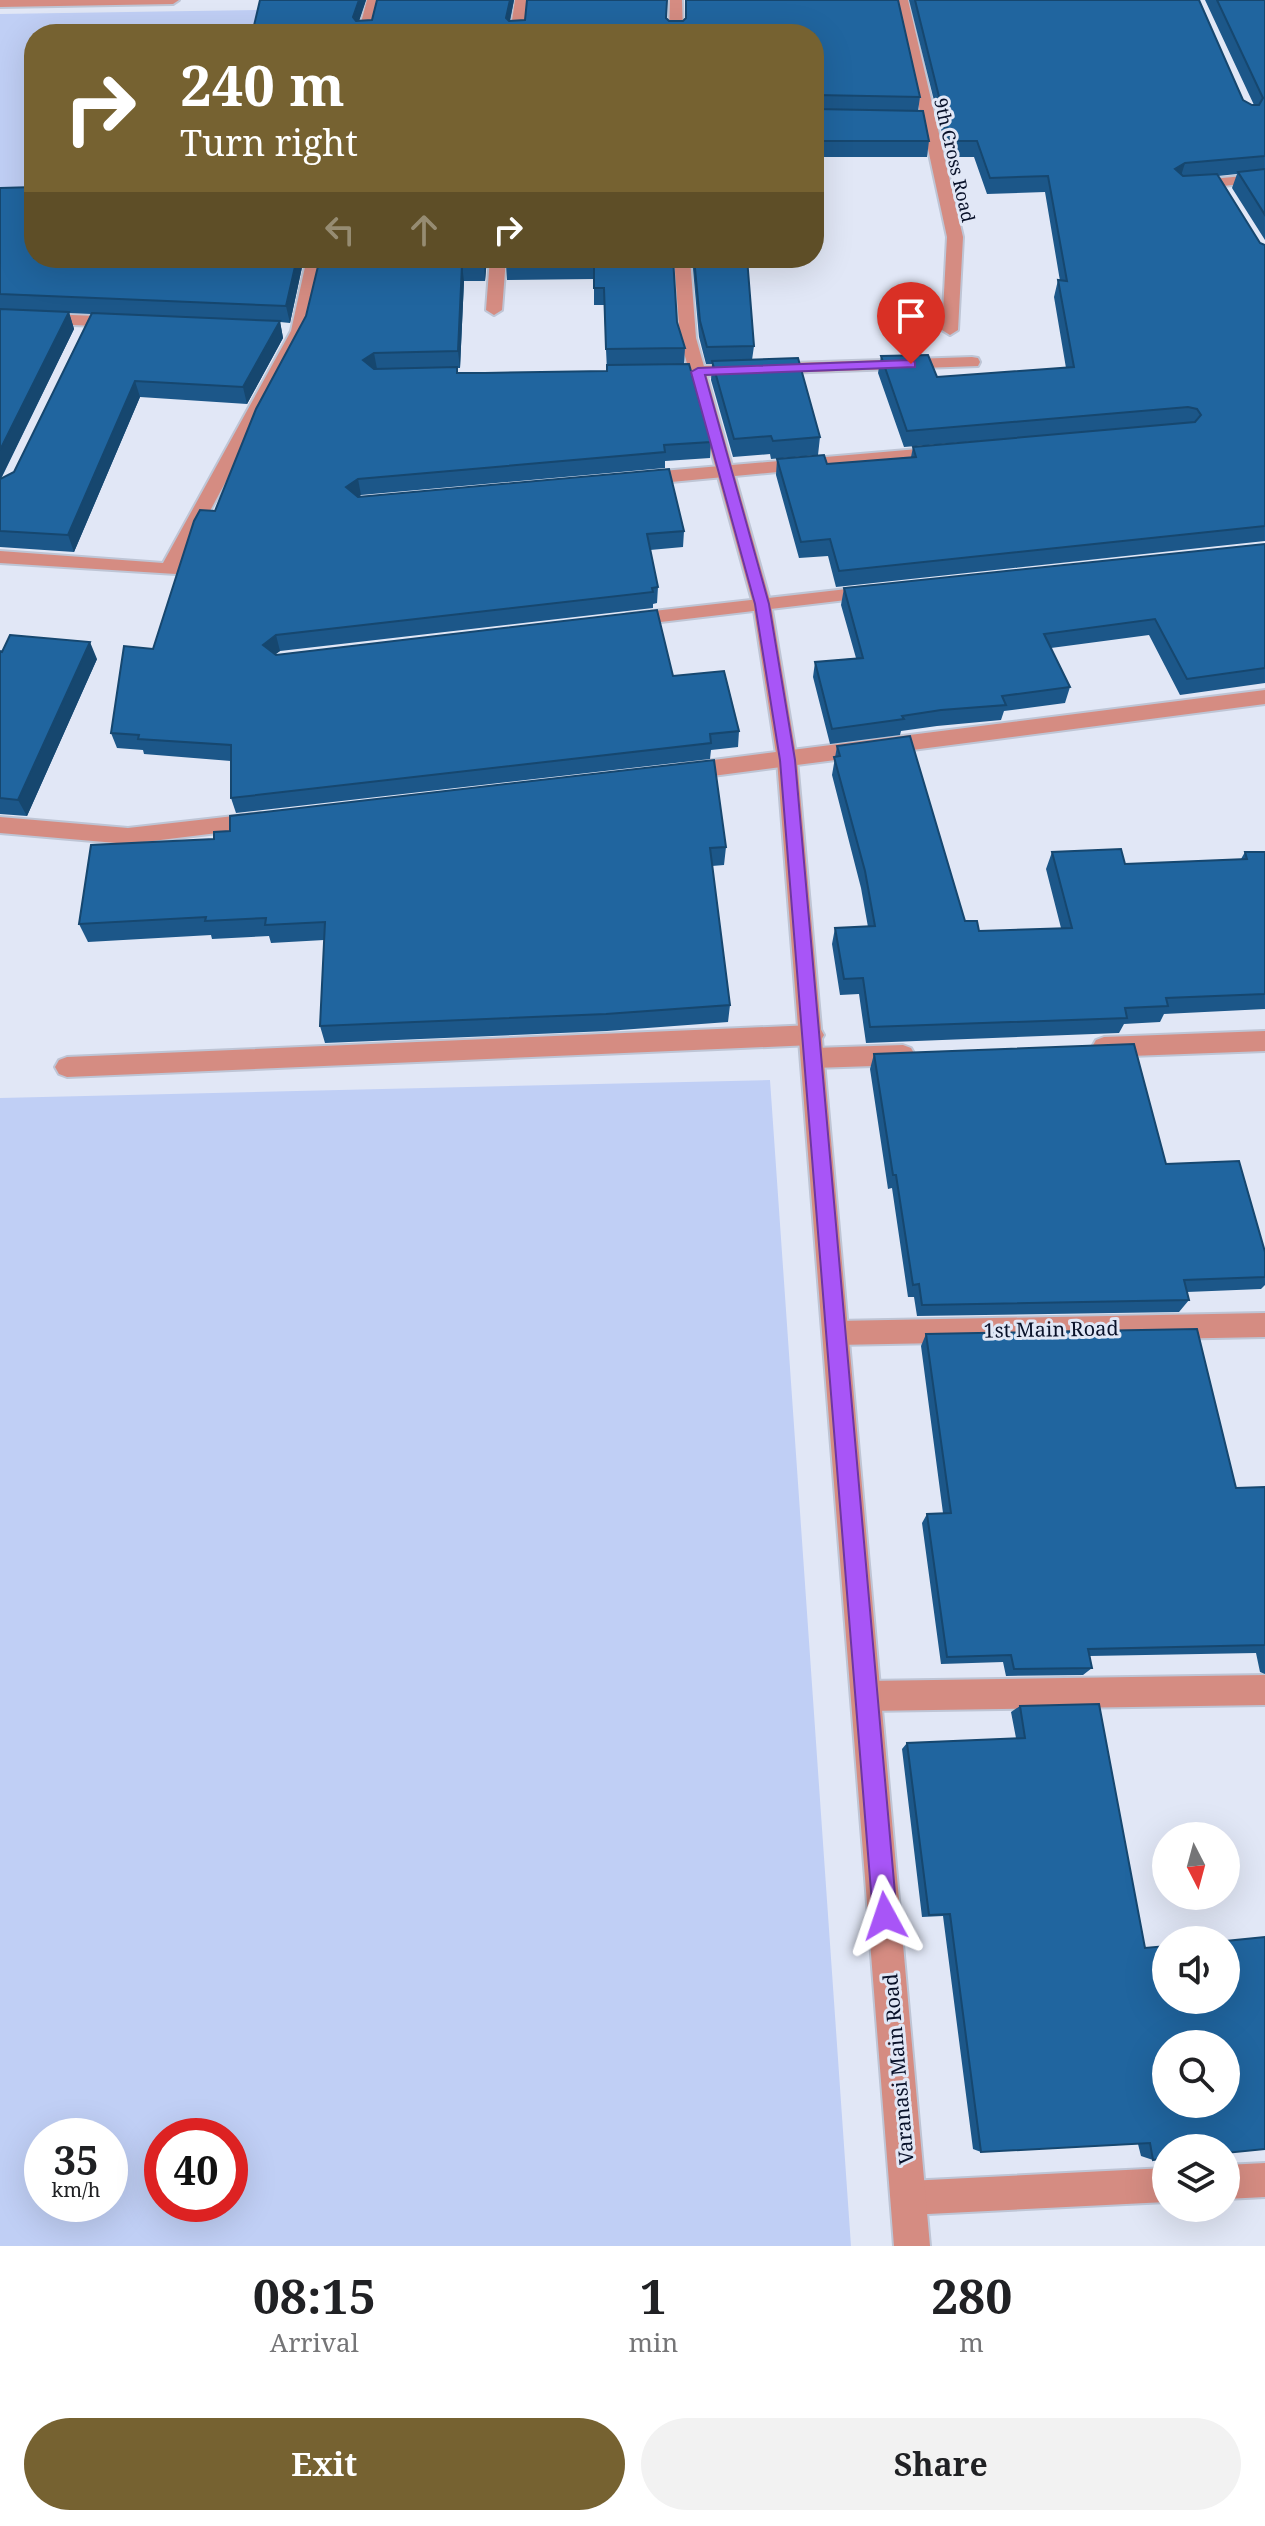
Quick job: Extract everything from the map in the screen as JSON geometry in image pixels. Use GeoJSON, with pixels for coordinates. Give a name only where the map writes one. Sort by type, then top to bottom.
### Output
{"type":"FeatureCollection","features":[{"type":"Feature","properties":{"kind":"street"},"geometry":{"type":"LineString","coordinates":[[0,3],[173,0]]}},
{"type":"Feature","properties":{"kind":"street"},"geometry":{"type":"LineString","coordinates":[[367,24],[373,0]]}},
{"type":"Feature","properties":{"kind":"street"},"geometry":{"type":"LineString","coordinates":[[518,24],[521,0]]}},
{"type":"Feature","properties":{"kind":"street"},"geometry":{"type":"LineString","coordinates":[[676,0],[676,24]]}},
{"type":"Feature","properties":{"kind":"street","name":"9th Cross Road"},"geometry":{"type":"LineString","coordinates":[[902,0],[955,237],[950,330]]}},
{"type":"Feature","properties":{"kind":"street"},"geometry":{"type":"LineString","coordinates":[[1180,186],[1222,189],[1265,178]]}},
{"type":"Feature","properties":{"kind":"street"},"geometry":{"type":"LineString","coordinates":[[0,557],[169,570],[291,330],[312,268]]}},
{"type":"Feature","properties":{"kind":"street"},"geometry":{"type":"LineString","coordinates":[[494,310],[497,268]]}},
{"type":"Feature","properties":{"kind":"street","name":"Varanasi Main Road"},"geometry":{"type":"LineString","coordinates":[[683,268],[686,329],[762,604],[787,760],[912,2246]]}},
{"type":"Feature","properties":{"kind":"street"},"geometry":{"type":"LineString","coordinates":[[0,317],[85,328],[134,323]]}},
{"type":"Feature","properties":{"kind":"street"},"geometry":{"type":"LineString","coordinates":[[652,372],[972,362]]}},
{"type":"Feature","properties":{"kind":"street"},"geometry":{"type":"LineString","coordinates":[[614,482],[961,451]]}},
{"type":"Feature","properties":{"kind":"street"},"geometry":{"type":"LineString","coordinates":[[606,622],[888,590]]}},
{"type":"Feature","properties":{"kind":"street"},"geometry":{"type":"LineString","coordinates":[[662,774],[1265,697]]}},
{"type":"Feature","properties":{"kind":"street"},"geometry":{"type":"LineString","coordinates":[[0,825],[128,836],[285,818]]}},
{"type":"Feature","properties":{"kind":"street"},"geometry":{"type":"LineString","coordinates":[[1078,1048],[1265,1041]]}},
{"type":"Feature","properties":{"kind":"street"},"geometry":{"type":"LineString","coordinates":[[67,1067],[813,1047],[923,1054]]}},
{"type":"Feature","properties":{"kind":"street","name":"1st Main Road"},"geometry":{"type":"LineString","coordinates":[[836,1333],[1265,1325]]}},
{"type":"Feature","properties":{"kind":"street"},"geometry":{"type":"LineString","coordinates":[[866,1696],[1265,1690]]}},
{"type":"Feature","properties":{"kind":"street"},"geometry":{"type":"LineString","coordinates":[[1240,2181],[1265,2180]]}},
{"type":"Feature","properties":{"kind":"street"},"geometry":{"type":"LineString","coordinates":[[908,2198],[1152,2186]]}},
{"type":"Feature","properties":{"kind":"shaded area"},"geometry":{"type":"Polygon","coordinates":[[[258,10],[254,24],[24,24],[24,199],[0,198],[0,14],[258,10]]]}},
{"type":"Feature","properties":{"kind":"shaded area"},"geometry":{"type":"Polygon","coordinates":[[[770,1080],[851,2246],[0,2246],[0,1098],[770,1080]]]}},
{"type":"Feature","properties":{"kind":"building"},"geometry":{"type":"Polygon","coordinates":[[[260,0],[359,0],[353,17],[356,21],[372,20],[377,0],[510,0],[506,18],[509,21],[525,20],[527,0],[667,0],[666,18],[669,21],[683,21],[686,18],[686,0],[898,0],[920,97],[824,95],[824,24],[254,24],[260,0]]]}},
{"type":"Feature","properties":{"kind":"building"},"geometry":{"type":"Polygon","coordinates":[[[915,0],[1199,0],[1243,100],[1259,105],[1263,98],[1217,0],[1265,0],[1265,156],[1185,163],[1175,169],[1183,176],[1217,174],[1260,243],[1265,245],[1265,526],[839,571],[830,539],[801,542],[777,459],[824,455],[827,464],[916,457],[913,447],[1195,422],[1201,415],[1197,409],[1188,407],[907,431],[881,356],[928,355],[937,377],[1074,367],[1058,280],[1067,281],[1048,176],[990,178],[977,141],[950,141],[915,0]]]}},
{"type":"Feature","properties":{"kind":"building"},"geometry":{"type":"Polygon","coordinates":[[[824,109],[923,111],[929,141],[824,141],[824,109]]]}},
{"type":"Feature","properties":{"kind":"building"},"geometry":{"type":"Polygon","coordinates":[[[1265,169],[1265,215],[1238,172],[1265,169]]]}},
{"type":"Feature","properties":{"kind":"building"},"geometry":{"type":"Polygon","coordinates":[[[24,187],[24,268],[295,268],[286,306],[0,294],[0,188],[24,187]]]}},
{"type":"Feature","properties":{"kind":"building"},"geometry":{"type":"Polygon","coordinates":[[[318,268],[462,268],[458,351],[374,353],[363,360],[374,369],[457,367],[457,373],[607,371],[607,365],[689,364],[711,442],[664,445],[665,452],[358,479],[346,487],[358,497],[669,469],[684,531],[647,534],[658,587],[652,588],[653,592],[276,635],[263,645],[276,655],[657,610],[673,676],[724,671],[739,731],[710,734],[711,743],[231,798],[231,745],[138,739],[139,735],[111,733],[124,646],[153,649],[194,521],[200,510],[215,511],[256,409],[306,316],[318,268]]]}},
{"type":"Feature","properties":{"kind":"building"},"geometry":{"type":"Polygon","coordinates":[[[594,268],[674,268],[677,322],[685,348],[606,349],[604,288],[594,288],[594,268]]]}},
{"type":"Feature","properties":{"kind":"building"},"geometry":{"type":"Polygon","coordinates":[[[695,268],[748,268],[754,346],[707,347],[700,321],[695,268]]]}},
{"type":"Feature","properties":{"kind":"building"},"geometry":{"type":"Polygon","coordinates":[[[0,309],[69,312],[0,450],[0,309]]]}},
{"type":"Feature","properties":{"kind":"building"},"geometry":{"type":"Polygon","coordinates":[[[92,313],[280,321],[243,387],[135,381],[68,535],[0,531],[0,479],[14,472],[92,313]]]}},
{"type":"Feature","properties":{"kind":"building"},"geometry":{"type":"Polygon","coordinates":[[[798,358],[820,437],[773,441],[771,436],[734,439],[712,361],[798,358]]]}},
{"type":"Feature","properties":{"kind":"building"},"geometry":{"type":"Polygon","coordinates":[[[1265,544],[1265,668],[1187,679],[1155,619],[1044,634],[1070,687],[1002,696],[1006,705],[941,710],[902,716],[904,719],[832,729],[815,662],[863,658],[844,588],[1265,544]]]}},
{"type":"Feature","properties":{"kind":"building"},"geometry":{"type":"Polygon","coordinates":[[[10,635],[90,642],[18,800],[0,798],[0,651],[10,635]]]}},
{"type":"Feature","properties":{"kind":"building"},"geometry":{"type":"Polygon","coordinates":[[[910,736],[965,921],[977,921],[979,931],[1072,928],[1052,852],[1121,849],[1125,864],[1247,859],[1245,852],[1265,852],[1265,994],[1166,998],[1168,1006],[1125,1008],[1127,1018],[870,1027],[863,978],[844,979],[835,928],[875,926],[865,871],[834,757],[840,756],[837,746],[910,736]]]}},
{"type":"Feature","properties":{"kind":"building"},"geometry":{"type":"Polygon","coordinates":[[[714,760],[726,847],[710,848],[730,1005],[606,1014],[320,1026],[325,922],[265,925],[266,918],[205,921],[206,917],[79,924],[91,845],[214,839],[214,832],[230,831],[230,816],[714,760]]]}},
{"type":"Feature","properties":{"kind":"building"},"geometry":{"type":"Polygon","coordinates":[[[1134,1044],[1166,1164],[1239,1161],[1265,1252],[1265,1277],[1184,1280],[1189,1300],[922,1305],[919,1284],[913,1285],[874,1054],[1134,1044]]]}},
{"type":"Feature","properties":{"kind":"building"},"geometry":{"type":"Polygon","coordinates":[[[1197,1329],[1236,1488],[1265,1487],[1265,1645],[1088,1649],[1092,1668],[1014,1669],[1011,1655],[947,1657],[927,1514],[951,1513],[926,1334],[1197,1329]]]}},
{"type":"Feature","properties":{"kind":"building"},"geometry":{"type":"Polygon","coordinates":[[[1099,1704],[1145,1948],[1152,1947],[1152,2014],[1240,2014],[1240,1940],[1265,1937],[1265,2149],[1240,2152],[1240,2134],[1152,2134],[1152,2154],[1150,2143],[981,2152],[950,1914],[929,1915],[907,1743],[1025,1738],[1020,1706],[1099,1704]]]}},
{"type":"Feature","properties":{"kind":"route"},"geometry":{"type":"LineString","coordinates":[[885,1916],[787,760],[762,604],[698,372],[911,364]]}}]}
